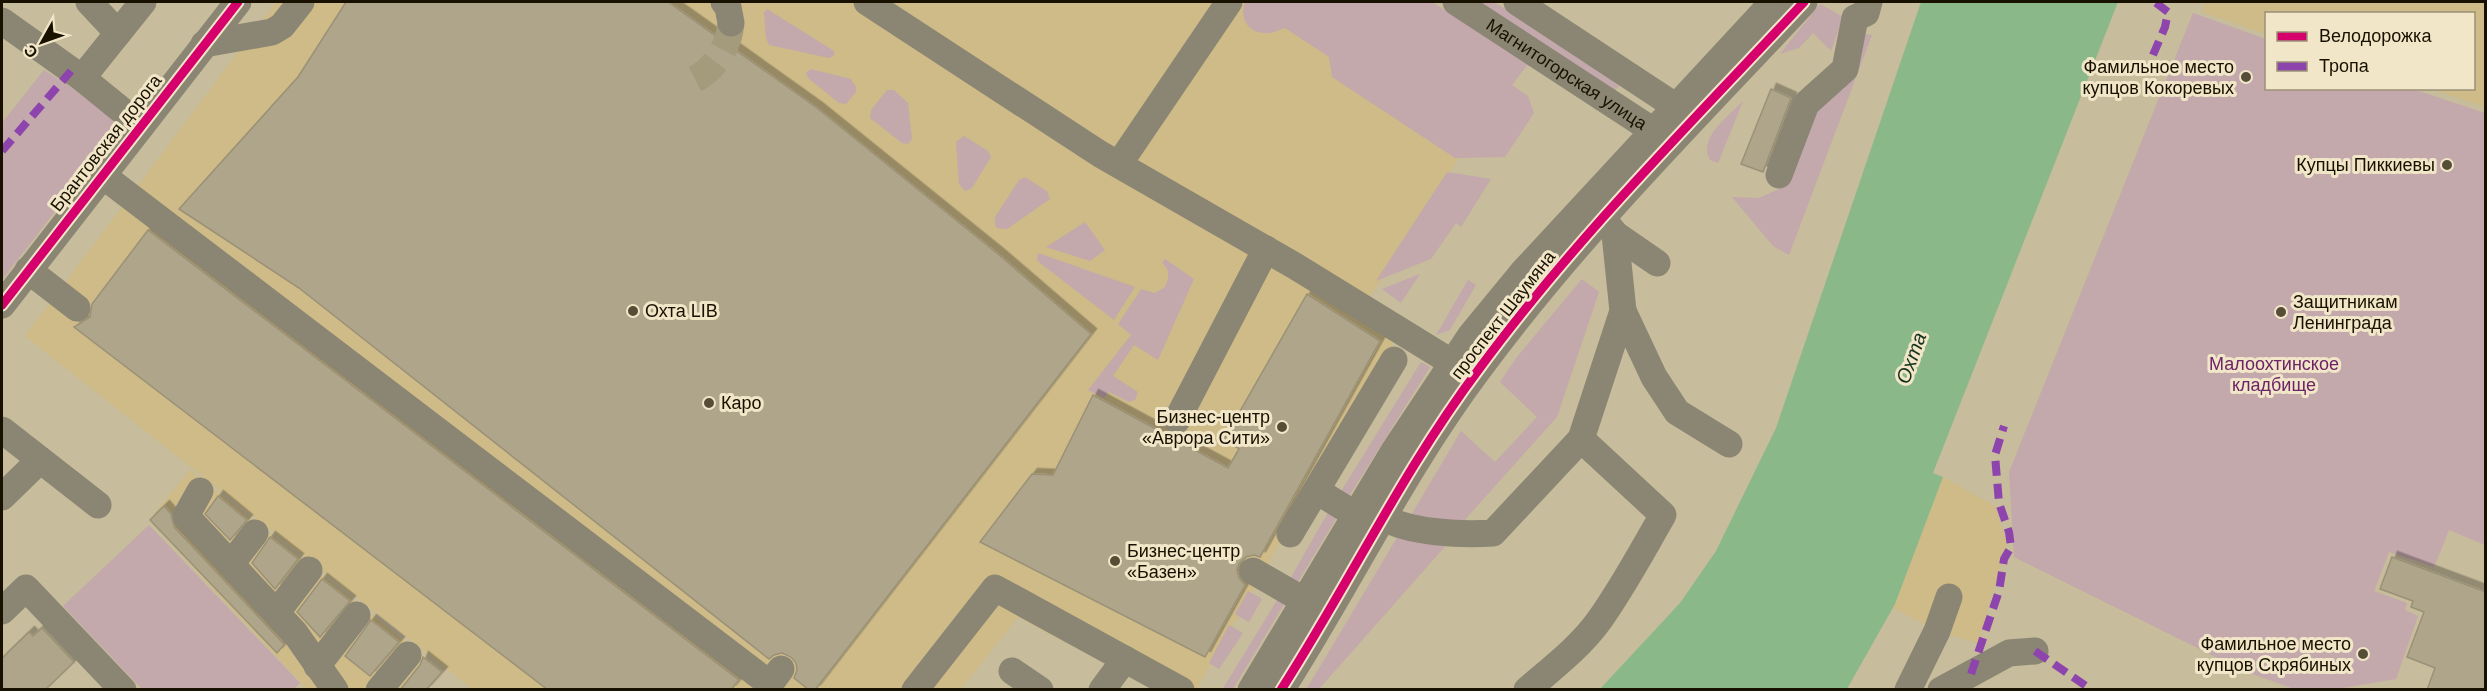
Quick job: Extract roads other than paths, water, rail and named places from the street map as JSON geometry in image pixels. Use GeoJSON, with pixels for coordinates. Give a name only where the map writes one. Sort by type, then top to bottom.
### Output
{"type":"FeatureCollection","features":[{"type":"Feature","properties":{"kind":"street"},"geometry":{"type":"LineString","coordinates":[[92,2],[118,33]]}},
{"type":"Feature","properties":{"kind":"street"},"geometry":{"type":"LineString","coordinates":[[82,78],[143,2]]}},
{"type":"Feature","properties":{"kind":"street","name":"Брантовская дорога"},"geometry":{"type":"LineString","coordinates":[[2,305],[238,2]]}},
{"type":"Feature","properties":{"kind":"street"},"geometry":{"type":"LineString","coordinates":[[204,44],[272,32],[282,26],[301,2]]}},
{"type":"Feature","properties":{"kind":"street"},"geometry":{"type":"LineString","coordinates":[[867,2],[1119,164],[1266,249],[1451,362]]}},
{"type":"Feature","properties":{"kind":"street"},"geometry":{"type":"LineString","coordinates":[[1119,164],[1229,2]]}},
{"type":"Feature","properties":{"kind":"street","name":"Магнитогорская улица"},"geometry":{"type":"LineString","coordinates":[[1456,2],[1652,130],[1681,134],[1675,106],[1517,2]]}},
{"type":"Feature","properties":{"kind":"street","name":"проспект Шаумяна"},"geometry":{"type":"LineString","coordinates":[[1281,690],[1313,638],[1369,516],[1451,362],[1500,298],[1601,219],[1652,130],[1773,2]]}},
{"type":"Feature","properties":{"kind":"street","name":"проспект Шаумяна"},"geometry":{"type":"LineString","coordinates":[[1251,690],[1305,601],[1427,444],[1478,370],[1534,299],[1601,219],[1804,2]]}},
{"type":"Feature","properties":{"kind":"street"},"geometry":{"type":"LineString","coordinates":[[1779,175],[1806,104],[1845,69],[1855,18],[1864,5]]}},
{"type":"Feature","properties":{"kind":"street"},"geometry":{"type":"LineString","coordinates":[[2,21],[82,78],[141,126]]}},
{"type":"Feature","properties":{"kind":"street"},"geometry":{"type":"LineString","coordinates":[[102,175],[776,681]]}},
{"type":"Feature","properties":{"kind":"street"},"geometry":{"type":"LineString","coordinates":[[1601,219],[1657,263]]}},
{"type":"Feature","properties":{"kind":"street"},"geometry":{"type":"LineString","coordinates":[[1601,219],[1623,311],[1654,377],[1677,412],[1729,444]]}},
{"type":"Feature","properties":{"kind":"street"},"geometry":{"type":"LineString","coordinates":[[1177,420],[1266,249]]}},
{"type":"Feature","properties":{"kind":"street"},"geometry":{"type":"LineString","coordinates":[[28,270],[76,308]]}},
{"type":"Feature","properties":{"kind":"street"},"geometry":{"type":"LineString","coordinates":[[1317,491],[1369,516],[1399,524],[1460,535],[1493,533],[1581,439],[1623,311]]}},
{"type":"Feature","properties":{"kind":"street"},"geometry":{"type":"LineString","coordinates":[[1290,534],[1394,360]]}},
{"type":"Feature","properties":{"kind":"street"},"geometry":{"type":"LineString","coordinates":[[2,430],[98,505]]}},
{"type":"Feature","properties":{"kind":"street"},"geometry":{"type":"LineString","coordinates":[[1527,690],[1559,663],[1596,624],[1663,515],[1581,439]]}},
{"type":"Feature","properties":{"kind":"street"},"geometry":{"type":"LineString","coordinates":[[2,497],[40,460]]}},
{"type":"Feature","properties":{"kind":"street"},"geometry":{"type":"LineString","coordinates":[[200,491],[186,516],[295,633],[326,682]]}},
{"type":"Feature","properties":{"kind":"street"},"geometry":{"type":"LineString","coordinates":[[231,564],[255,533]]}},
{"type":"Feature","properties":{"kind":"street"},"geometry":{"type":"LineString","coordinates":[[277,612],[309,570]]}},
{"type":"Feature","properties":{"kind":"street"},"geometry":{"type":"LineString","coordinates":[[1253,571],[1305,601]]}},
{"type":"Feature","properties":{"kind":"street"},"geometry":{"type":"LineString","coordinates":[[7,595],[26,588],[110,685]]}},
{"type":"Feature","properties":{"kind":"street"},"geometry":{"type":"LineString","coordinates":[[915,690],[994,588],[1181,690]]}},
{"type":"Feature","properties":{"kind":"street"},"geometry":{"type":"LineString","coordinates":[[1949,597],[1914,679],[1971,674]]}},
{"type":"Feature","properties":{"kind":"street"},"geometry":{"type":"LineString","coordinates":[[326,682],[357,615]]}},
{"type":"Feature","properties":{"kind":"street"},"geometry":{"type":"LineString","coordinates":[[1941,690],[2009,653],[2035,651]]}},
{"type":"Feature","properties":{"kind":"street"},"geometry":{"type":"LineString","coordinates":[[379,690],[408,655]]}},
{"type":"Feature","properties":{"kind":"street"},"geometry":{"type":"LineString","coordinates":[[1102,690],[1125,659]]}},
{"type":"Feature","properties":{"kind":"street"},"geometry":{"type":"LineString","coordinates":[[1012,671],[1040,690]]}},
{"type":"Feature","properties":{"kind":"water","name":"Охта"},"geometry":{"type":"Polygon","coordinates":[[[1921,2],[2118,2],[1933,473],[1943,477],[1895,604],[1847,689],[1600,689],[1680,603],[1716,551],[1776,428],[1921,2]]]}},
{"type":"Feature","properties":{"kind":"tunnel"},"geometry":{"type":"LineString","coordinates":[[695,79],[709,69],[720,56],[730,32],[731,23]]}},
{"type":"Feature","properties":{"kind":"place","name":"Фамильное место купцов Кокоревых"},"geometry":{"type":"Point","coordinates":[2246,77]}},
{"type":"Feature","properties":{"kind":"place","name":"Купцы Пиккиевы"},"geometry":{"type":"Point","coordinates":[2447,165]}},
{"type":"Feature","properties":{"kind":"place","name":"Охта LIB"},"geometry":{"type":"Point","coordinates":[633,311]}},
{"type":"Feature","properties":{"kind":"place","name":"Защитникам Ленинграда"},"geometry":{"type":"Point","coordinates":[2281,312]}},
{"type":"Feature","properties":{"kind":"place","name":"Каро"},"geometry":{"type":"Point","coordinates":[709,403]}},
{"type":"Feature","properties":{"kind":"place","name":"Бизнес-центр «Аврора Сити»"},"geometry":{"type":"Point","coordinates":[1282,427]}},
{"type":"Feature","properties":{"kind":"place","name":"Бизнес-центр «Базен»"},"geometry":{"type":"Point","coordinates":[1115,561]}},
{"type":"Feature","properties":{"kind":"place","name":"Фамильное место купцов Скрябиных"},"geometry":{"type":"Point","coordinates":[2363,654]}},
{"type":"Feature","properties":{"kind":"park label","name":"Малоохтинское кладбище"},"geometry":{"type":"Point","coordinates":[2274,374]}}]}
